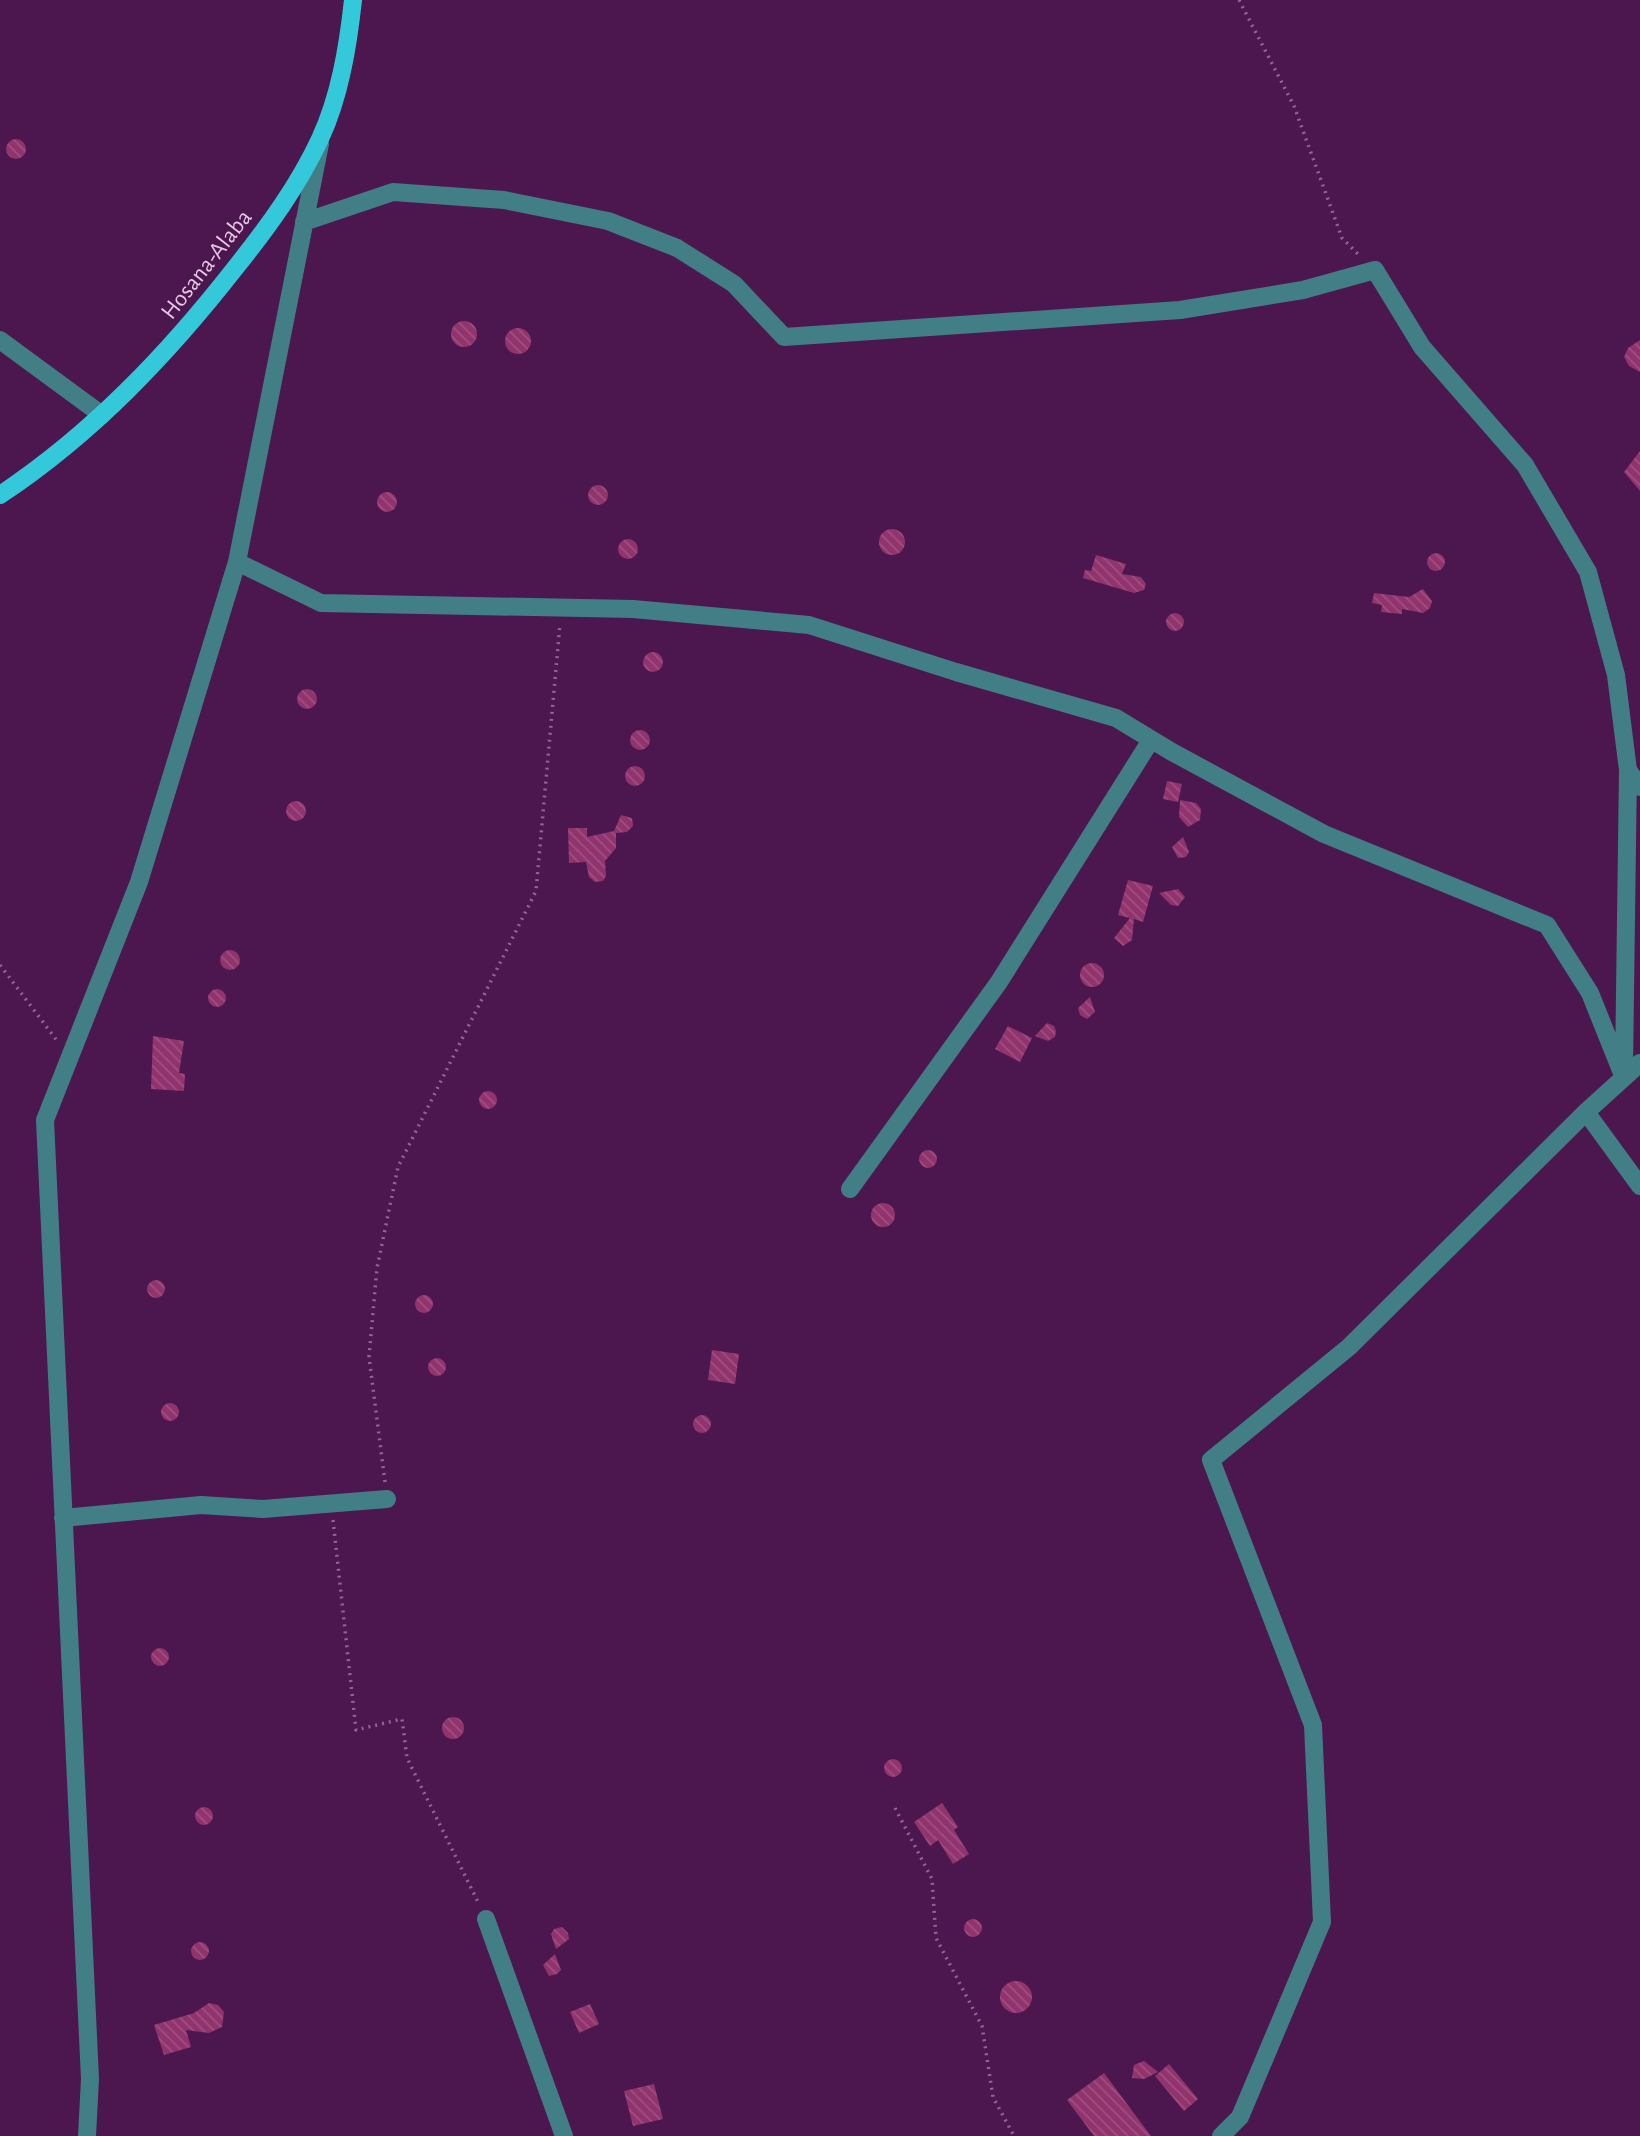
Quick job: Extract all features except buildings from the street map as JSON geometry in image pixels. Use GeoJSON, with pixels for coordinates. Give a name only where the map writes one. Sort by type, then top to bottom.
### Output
{"type":"FeatureCollection","features":[{"type":"Feature","properties":{"kind":"main road","name":"Hosana-Alaba"},"geometry":{"type":"LineString","coordinates":[[0,495],[36,471],[102,415],[193,323],[281,209],[321,137],[347,55],[353,0]]}},
{"type":"Feature","properties":{"kind":"street"},"geometry":{"type":"LineString","coordinates":[[87,2136],[90,2078],[45,1120],[139,882],[237,562],[321,137]]}},
{"type":"Feature","properties":{"kind":"street"},"geometry":{"type":"LineString","coordinates":[[304,222],[393,192],[504,200],[608,221],[677,248],[734,284],[785,337],[1180,310],[1303,290],[1375,270],[1422,347],[1525,465],[1588,572],[1616,675],[1628,769],[1624,1079]]}},
{"type":"Feature","properties":{"kind":"street"},"geometry":{"type":"LineString","coordinates":[[0,340],[102,415]]}},
{"type":"Feature","properties":{"kind":"street"},"geometry":{"type":"LineString","coordinates":[[237,562],[321,603],[632,609],[809,625],[956,672],[1116,718],[1151,740],[1324,834],[1547,925],[1590,993],[1624,1079]]}},
{"type":"Feature","properties":{"kind":"street"},"geometry":{"type":"LineString","coordinates":[[850,1189],[999,982],[1151,740]]}},
{"type":"Feature","properties":{"kind":"street"},"geometry":{"type":"LineString","coordinates":[[1628,769],[1640,787]]}},
{"type":"Feature","properties":{"kind":"street"},"geometry":{"type":"LineString","coordinates":[[1221,2136],[1240,2117],[1322,1922],[1312,1725],[1211,1460],[1349,1347],[1586,1112],[1640,1063]]}},
{"type":"Feature","properties":{"kind":"street"},"geometry":{"type":"LineString","coordinates":[[1586,1112],[1640,1186]]}},
{"type":"Feature","properties":{"kind":"street"},"geometry":{"type":"LineString","coordinates":[[63,1518],[201,1505],[263,1509],[387,1499]]}},
{"type":"Feature","properties":{"kind":"street"},"geometry":{"type":"LineString","coordinates":[[486,1920],[564,2136]]}},
{"type":"Feature","properties":{"kind":"street"},"geometry":{"type":"LineString","coordinates":[[1240,2117],[1241,2136]]}},
{"type":"Feature","properties":{"kind":"path"},"geometry":{"type":"LineString","coordinates":[[1239,0],[1294,106],[1342,238],[1375,270]]}},
{"type":"Feature","properties":{"kind":"path"},"geometry":{"type":"LineString","coordinates":[[387,1499],[369,1357],[377,1268],[398,1167],[536,891],[561,608]]}},
{"type":"Feature","properties":{"kind":"path"},"geometry":{"type":"LineString","coordinates":[[0,965],[69,1057]]}},
{"type":"Feature","properties":{"kind":"path"},"geometry":{"type":"LineString","coordinates":[[331,1504],[356,1730],[402,1719],[407,1758],[486,1920]]}},
{"type":"Feature","properties":{"kind":"path"},"geometry":{"type":"LineString","coordinates":[[895,1808],[932,1879],[936,1938],[982,2026],[993,2096],[1014,2136]]}}]}
